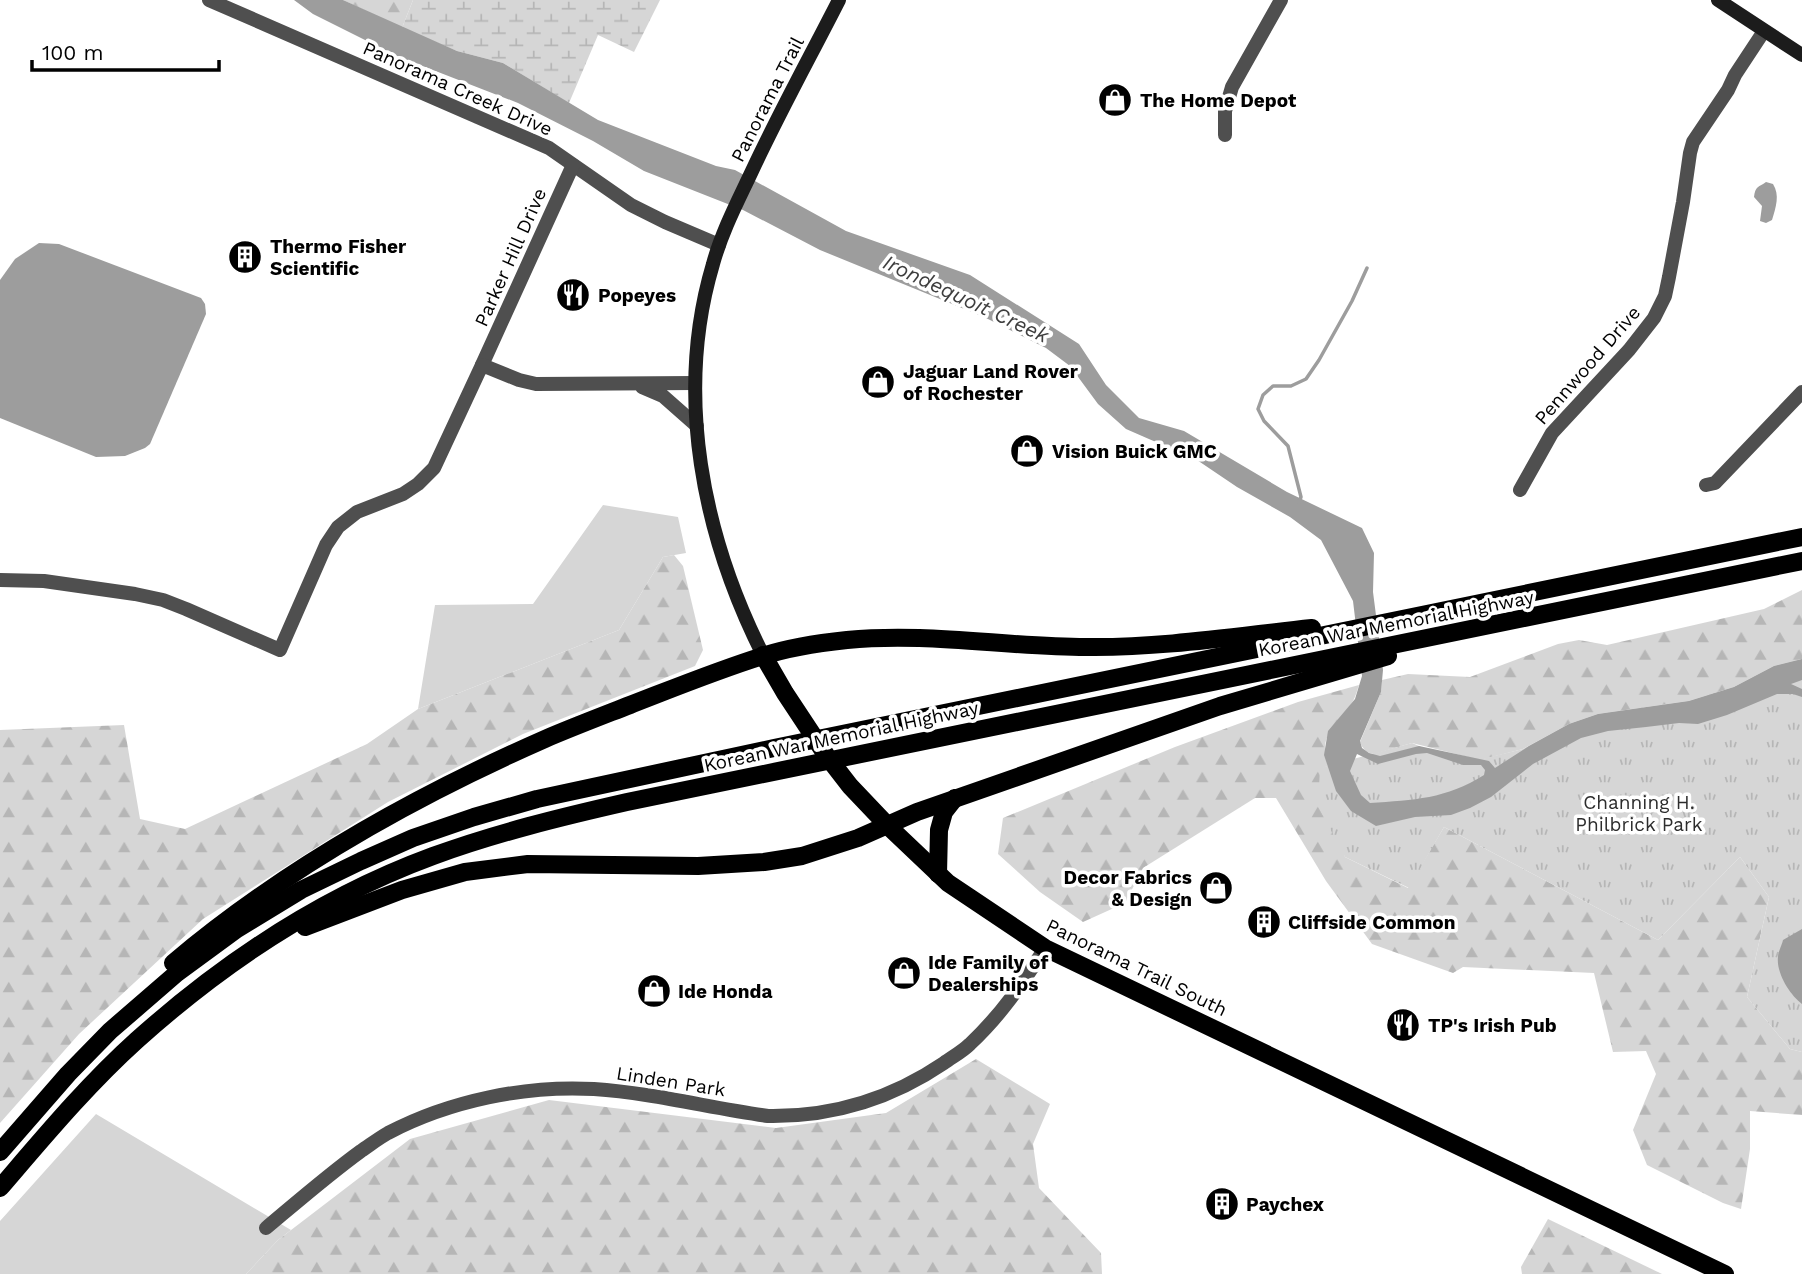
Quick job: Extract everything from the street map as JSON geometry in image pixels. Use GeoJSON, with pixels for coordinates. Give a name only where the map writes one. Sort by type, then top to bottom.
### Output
{"type":"FeatureCollection","features":[{"type":"Feature","properties":{"kind":"main road","name":"Panorama Trail"},"geometry":{"type":"LineString","coordinates":[[731,216],[839,0]]}},
{"type":"Feature","properties":{"kind":"main road"},"geometry":{"type":"LineString","coordinates":[[1718,0],[1802,55]]}},
{"type":"Feature","properties":{"kind":"main road","name":"Panorama Trail South"},"geometry":{"type":"LineString","coordinates":[[731,216],[709,279],[701,319],[695,383],[697,426],[711,519],[747,624],[785,692],[826,755],[850,786],[948,883],[1045,948],[1725,1274]]}},
{"type":"Feature","properties":{"kind":"main road","name":"Korean War Memorial Highway"},"geometry":{"type":"LineString","coordinates":[[0,1152],[68,1074],[110,1031],[177,973],[237,929],[301,890],[361,860],[474,817],[537,799],[1321,631],[1378,624],[1802,537]]}},
{"type":"Feature","properties":{"kind":"main road","name":"Korean War Memorial Highway"},"geometry":{"type":"LineString","coordinates":[[0,1188],[74,1103],[135,1042],[188,996],[238,960],[319,909],[381,877],[496,834],[577,813],[872,751],[1328,665],[1522,619],[1802,561]]}},
{"type":"Feature","properties":{"kind":"main road"},"geometry":{"type":"LineString","coordinates":[[110,1031],[148,984],[200,940],[279,883],[364,831],[445,786],[546,739],[764,656],[797,647],[893,637],[1086,648],[1321,631]]}},
{"type":"Feature","properties":{"kind":"main road"},"geometry":{"type":"LineString","coordinates":[[269,939],[402,890],[465,872],[528,863],[698,866],[764,862],[802,856],[858,838],[955,798],[1220,706],[1328,665]]}},
{"type":"Feature","properties":{"kind":"main road"},"geometry":{"type":"LineString","coordinates":[[938,874],[939,830],[944,812],[955,798]]}},
{"type":"Feature","properties":{"kind":"street","name":"Panorama Creek Drive"},"geometry":{"type":"LineString","coordinates":[[209,0],[549,148],[631,205],[719,245]]}},
{"type":"Feature","properties":{"kind":"street"},"geometry":{"type":"LineString","coordinates":[[1224,135],[1225,111],[1232,88],[1280,0]]}},
{"type":"Feature","properties":{"kind":"street","name":"Pennwood Drive"},"geometry":{"type":"LineString","coordinates":[[1520,490],[1552,433],[1629,350],[1654,318],[1667,287],[1693,142],[1764,30]]}},
{"type":"Feature","properties":{"kind":"street","name":"Parker Hill Drive"},"geometry":{"type":"LineString","coordinates":[[0,580],[44,581],[163,600],[280,650],[326,545],[338,527],[357,512],[402,494],[418,484],[434,468],[573,164]]}},
{"type":"Feature","properties":{"kind":"street"},"geometry":{"type":"LineString","coordinates":[[482,365],[536,384],[695,383]]}},
{"type":"Feature","properties":{"kind":"street"},"geometry":{"type":"LineString","coordinates":[[634,384],[663,396],[697,426]]}},
{"type":"Feature","properties":{"kind":"street"},"geometry":{"type":"LineString","coordinates":[[1706,485],[1715,482],[1802,392]]}},
{"type":"Feature","properties":{"kind":"street","name":"Linden Park"},"geometry":{"type":"LineString","coordinates":[[266,1228],[343,1164],[386,1134],[439,1112],[479,1100],[520,1092],[593,1089],[768,1116],[790,1116],[835,1111],[884,1096],[924,1076],[968,1046],[1011,1000],[1045,948]]}},
{"type":"Feature","properties":{"kind":"green space"},"geometry":{"type":"Polygon","coordinates":[[[343,0],[413,0],[402,28],[343,0]]]}},
{"type":"Feature","properties":{"kind":"green space"},"geometry":{"type":"Polygon","coordinates":[[[413,0],[660,0],[634,52],[598,35],[569,103],[503,63],[457,51],[402,28],[413,0]]]}},
{"type":"Feature","properties":{"kind":"green space"},"geometry":{"type":"Polygon","coordinates":[[[603,505],[678,517],[686,553],[663,557],[619,630],[418,709],[435,605],[533,604],[603,505]]]}},
{"type":"Feature","properties":{"kind":"green space"},"geometry":{"type":"Polygon","coordinates":[[[674,555],[683,566],[703,650],[695,666],[523,734],[388,802],[203,919],[79,1034],[0,1123],[0,730],[124,725],[140,819],[185,829],[367,744],[418,709],[619,630],[663,557],[674,555]]]}},
{"type":"Feature","properties":{"kind":"green space"},"geometry":{"type":"Polygon","coordinates":[[[1802,590],[1802,659],[1774,666],[1734,687],[1689,701],[1598,714],[1569,724],[1523,749],[1480,760],[1412,743],[1374,754],[1365,750],[1360,742],[1381,692],[1382,680],[1408,674],[1470,677],[1558,644],[1579,640],[1607,645],[1764,609],[1802,590]]]}},
{"type":"Feature","properties":{"kind":"green space","name":"Channing H. Philbrick Park"},"geometry":{"type":"Polygon","coordinates":[[[1802,659],[1802,1052],[1790,1049],[1747,997],[1769,897],[1740,857],[1658,940],[1444,827],[1409,888],[1345,857],[1318,806],[1320,768],[1412,743],[1461,764],[1523,749],[1569,724],[1598,714],[1689,701],[1734,687],[1774,666],[1802,659]]]}},
{"type":"Feature","properties":{"kind":"green space"},"geometry":{"type":"Polygon","coordinates":[[[1359,685],[1353,701],[1327,737],[1325,755],[1328,766],[1320,769],[1345,857],[1408,888],[1444,827],[1658,940],[1740,857],[1769,897],[1747,997],[1790,1049],[1802,1052],[1802,1115],[1750,1111],[1750,1149],[1741,1209],[1723,1203],[1647,1165],[1633,1130],[1656,1074],[1646,1051],[1613,1052],[1594,973],[1463,967],[1453,973],[1372,944],[1326,881],[1276,798],[1255,798],[1143,868],[1125,903],[1083,922],[1040,892],[998,854],[1003,818],[1175,747],[1298,702],[1359,685]]]}},
{"type":"Feature","properties":{"kind":"green space"},"geometry":{"type":"Polygon","coordinates":[[[976,1059],[1050,1104],[1033,1144],[1039,1188],[1101,1253],[1102,1274],[246,1274],[278,1240],[410,1139],[549,1100],[776,1128],[886,1113],[976,1059]]]}},
{"type":"Feature","properties":{"kind":"green space"},"geometry":{"type":"Polygon","coordinates":[[[96,1114],[291,1230],[246,1274],[0,1274],[0,1221],[96,1114]]]}},
{"type":"Feature","properties":{"kind":"green space"},"geometry":{"type":"Polygon","coordinates":[[[1548,1219],[1662,1274],[1522,1274],[1521,1267],[1548,1219]]]}},
{"type":"Feature","properties":{"kind":"water","name":"Irondequoit Creek"},"geometry":{"type":"Polygon","coordinates":[[[294,0],[343,0],[457,51],[503,63],[598,120],[716,166],[735,170],[846,231],[970,275],[1079,344],[1106,385],[1139,418],[1184,431],[1287,492],[1362,528],[1374,553],[1373,592],[1383,670],[1381,692],[1360,741],[1362,748],[1369,753],[1380,756],[1419,746],[1489,761],[1495,768],[1569,724],[1598,714],[1689,701],[1734,687],[1774,666],[1802,659],[1802,680],[1791,684],[1802,689],[1802,697],[1777,694],[1698,724],[1679,723],[1608,731],[1581,738],[1533,764],[1491,797],[1470,808],[1451,815],[1415,817],[1376,826],[1351,811],[1336,791],[1324,755],[1328,731],[1355,699],[1362,676],[1353,601],[1321,540],[1290,517],[1237,487],[1197,460],[1126,429],[1098,404],[1070,366],[1046,348],[984,317],[820,250],[743,210],[644,171],[593,141],[518,103],[397,56],[313,14],[294,0]],[[1427,753],[1378,764],[1357,754],[1350,771],[1361,795],[1370,803],[1443,794],[1484,775],[1485,770],[1481,765],[1463,765],[1427,753]]]}},
{"type":"Feature","properties":{"kind":"water"},"geometry":{"type":"Polygon","coordinates":[[[1766,182],[1773,184],[1777,197],[1772,220],[1766,223],[1760,221],[1762,206],[1754,197],[1756,189],[1766,182]]]}},
{"type":"Feature","properties":{"kind":"water"},"geometry":{"type":"Polygon","coordinates":[[[39,243],[59,244],[201,298],[205,304],[206,314],[150,444],[145,448],[125,456],[96,457],[0,418],[0,280],[15,259],[39,243]]]}},
{"type":"Feature","properties":{"kind":"water"},"geometry":{"type":"Polygon","coordinates":[[[1802,929],[1802,1004],[1785,983],[1779,970],[1778,955],[1783,940],[1802,929]]]}},
{"type":"Feature","properties":{"kind":"waterway"},"geometry":{"type":"LineString","coordinates":[[1299,502],[1301,497],[1288,446],[1264,421],[1258,409],[1263,395],[1273,386],[1291,386],[1306,379],[1352,301],[1367,268]]}},
{"type":"Feature","properties":{"kind":"place","name":"The Home Depot"},"geometry":{"type":"Point","coordinates":[1115,100]}},
{"type":"Feature","properties":{"kind":"place","name":"Thermo Fisher Scientific"},"geometry":{"type":"Point","coordinates":[245,257]}},
{"type":"Feature","properties":{"kind":"place","name":"Popeyes"},"geometry":{"type":"Point","coordinates":[573,295]}},
{"type":"Feature","properties":{"kind":"place","name":"Jaguar Land Rover of Rochester"},"geometry":{"type":"Point","coordinates":[878,382]}},
{"type":"Feature","properties":{"kind":"place","name":"Vision Buick GMC"},"geometry":{"type":"Point","coordinates":[1027,451]}},
{"type":"Feature","properties":{"kind":"place","name":"Decor Fabrics & Design"},"geometry":{"type":"Point","coordinates":[1216,888]}},
{"type":"Feature","properties":{"kind":"place","name":"Cliffside Common"},"geometry":{"type":"Point","coordinates":[1264,922]}},
{"type":"Feature","properties":{"kind":"place","name":"Ide Family of Dealerships"},"geometry":{"type":"Point","coordinates":[904,973]}},
{"type":"Feature","properties":{"kind":"place","name":"Ide Honda"},"geometry":{"type":"Point","coordinates":[654,991]}},
{"type":"Feature","properties":{"kind":"place","name":"TP's Irish Pub"},"geometry":{"type":"Point","coordinates":[1403,1025]}},
{"type":"Feature","properties":{"kind":"place","name":"Paychex"},"geometry":{"type":"Point","coordinates":[1222,1204]}}]}
